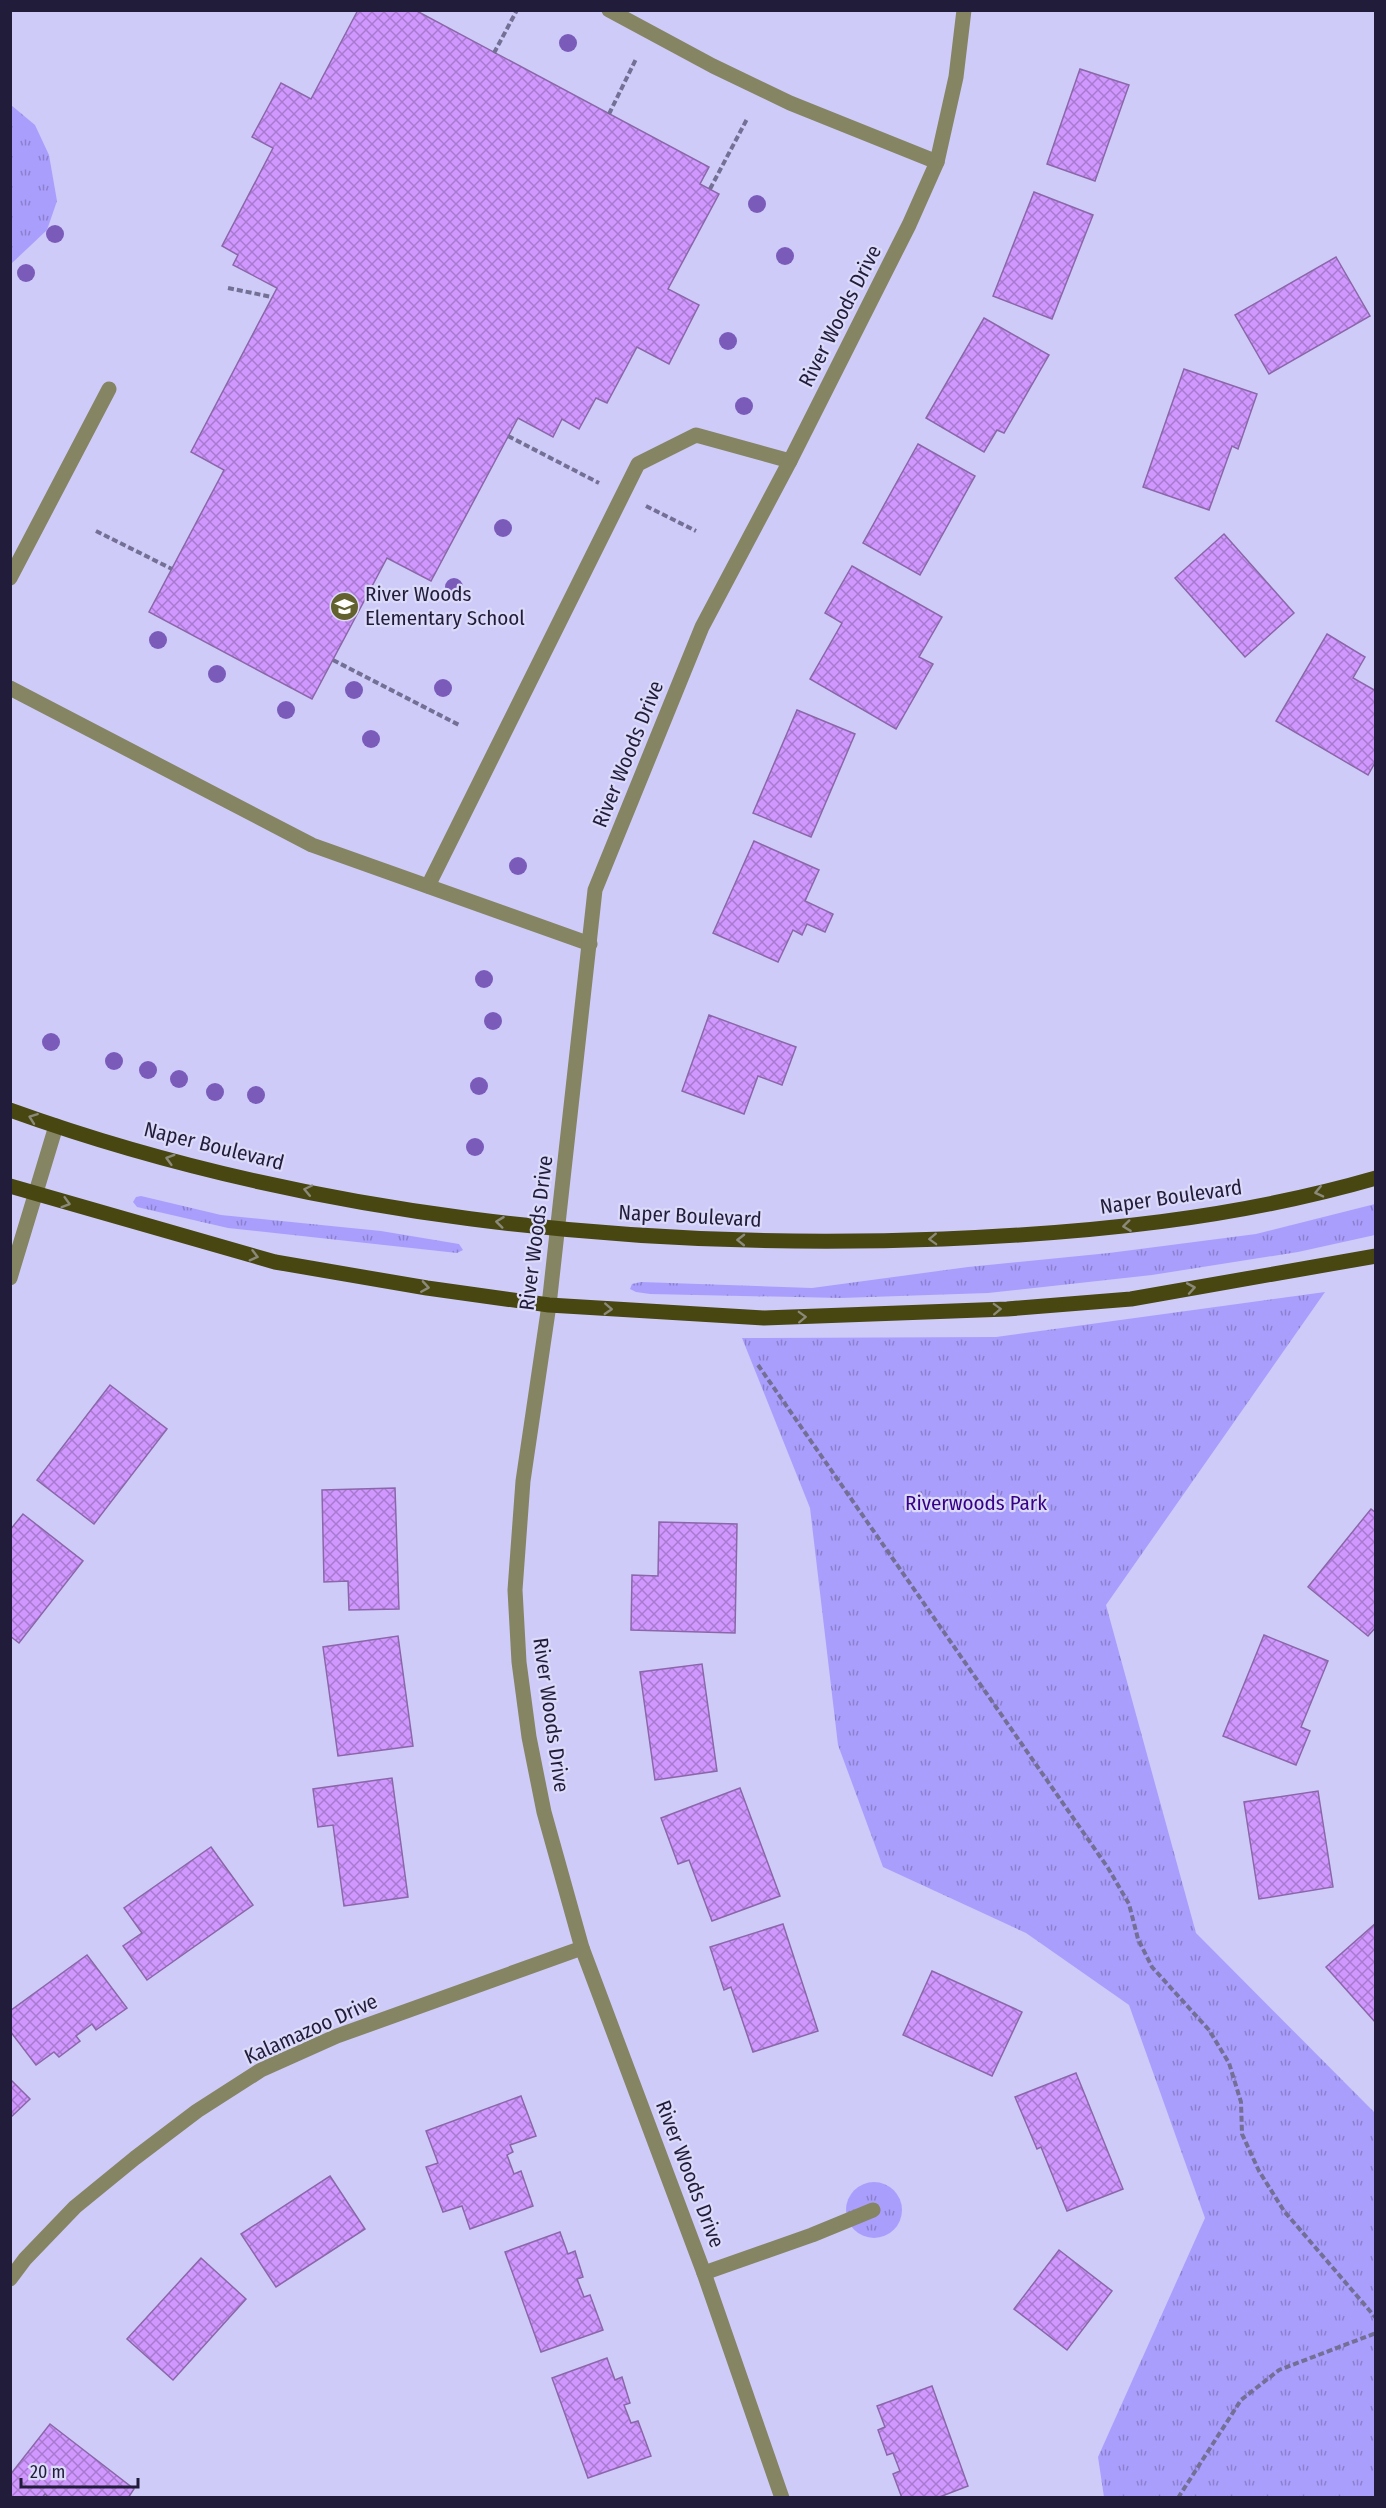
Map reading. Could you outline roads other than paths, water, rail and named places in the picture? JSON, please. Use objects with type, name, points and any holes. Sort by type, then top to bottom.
[{"type":"main road","name":"Naper Boulevard","points":[[10,1110],[56,1126],[196,1166],[321,1193],[454,1216],[558,1228],[707,1239],[862,1242],[1014,1236],[1126,1227],[1247,1209],[1376,1178]]},
{"type":"main road","points":[[10,1186],[275,1262],[427,1288],[549,1305],[764,1318],[1007,1309],[1131,1299],[1376,1256]]},
{"type":"street","points":[[609,10],[713,66],[790,103],[937,162]]},
{"type":"street","name":"River Woods Drive","points":[[782,2498],[704,2273],[582,1947],[539,1790],[519,1662],[516,1602],[523,1481],[549,1305],[596,890],[702,627],[790,461],[909,225],[937,162],[956,77],[964,10]]},
{"type":"street","points":[[10,578],[109,389]]},
{"type":"street","points":[[428,886],[638,464],[696,435],[790,461]]},
{"type":"street","points":[[10,688],[312,845],[590,944]]},
{"type":"street","points":[[10,1278],[56,1126]]},
{"type":"street","name":"Kalamazoo Drive","points":[[10,2279],[75,2207],[198,2111],[261,2070],[337,2036],[582,1947]]},
{"type":"street","points":[[704,2273],[812,2235],[873,2210]]},
{"type":"place","name":"River Woods Elementary School","points":[[344,606]]},
{"type":"park label","name":"Riverwoods Park","points":[[976,1503]]}]
